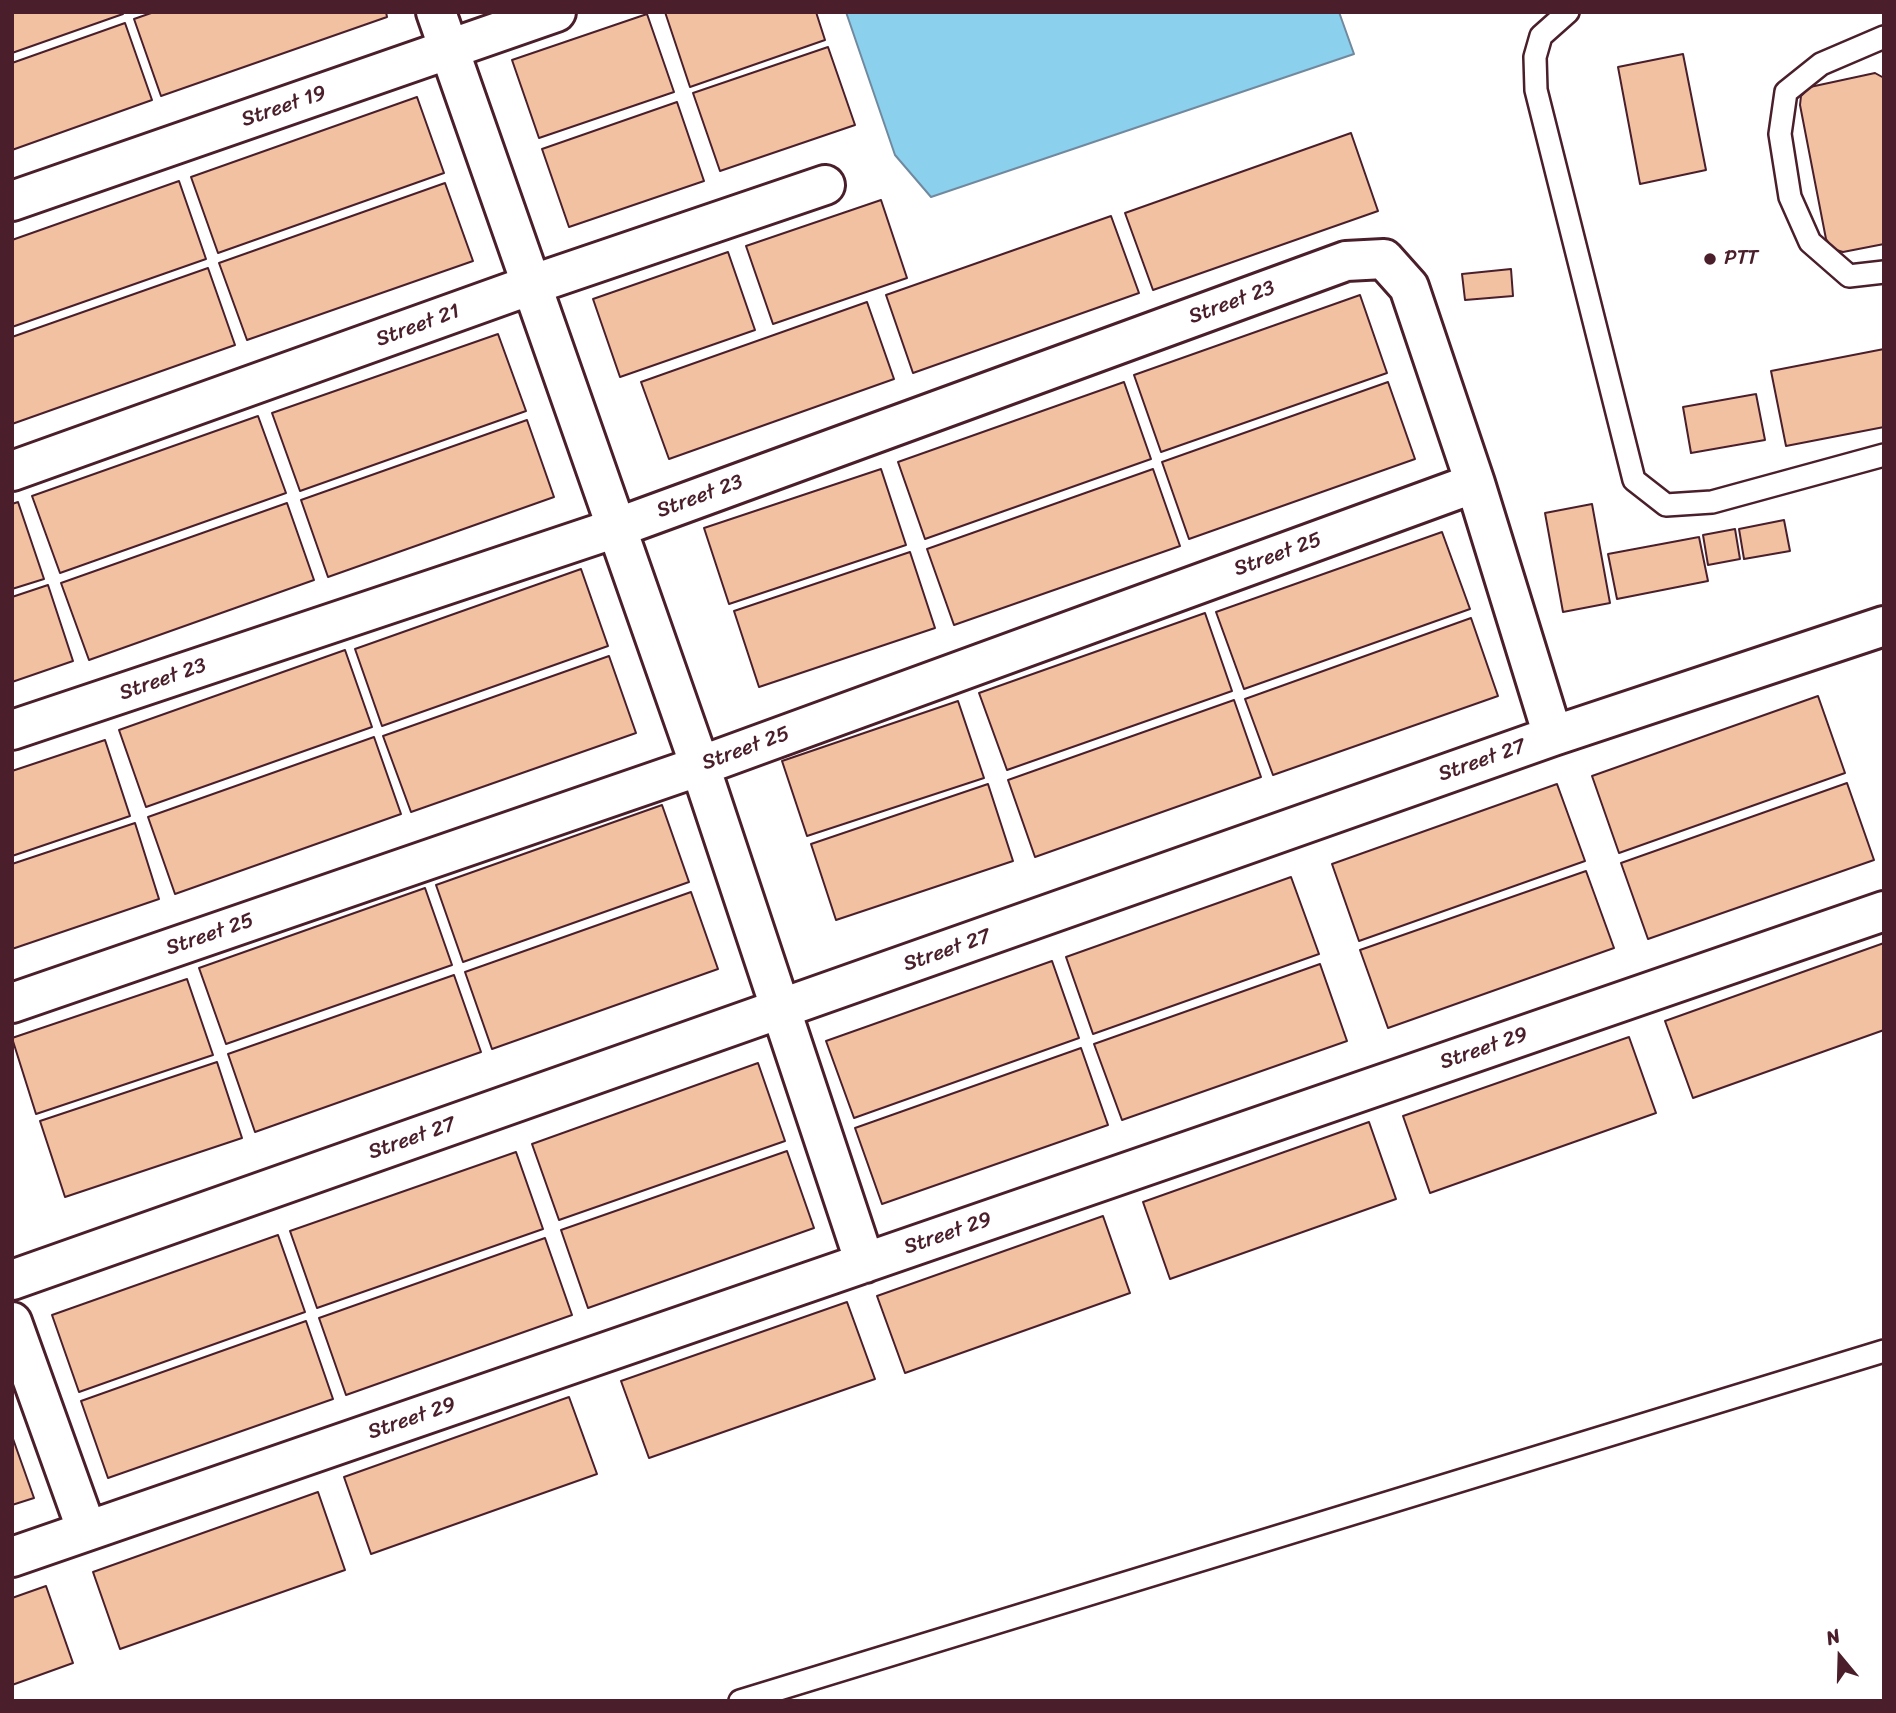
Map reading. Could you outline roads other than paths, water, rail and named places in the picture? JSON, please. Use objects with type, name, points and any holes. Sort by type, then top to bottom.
[{"type":"street","points":[[436,12],[700,766],[865,1263]]},
{"type":"street","name":"Street 19","points":[[12,201],[556,12]]},
{"type":"street","name":"Street 21","points":[[12,471],[531,285],[824,185]]},
{"type":"street","name":"Street 23","points":[[12,730],[616,528],[1346,261],[1384,259],[1409,287],[1475,483]]},
{"type":"street","points":[[1475,483],[1553,736]]},
{"type":"street","name":"Street 25","points":[[12,1003],[700,766],[1475,483]]},
{"type":"street","name":"Street 27","points":[[12,1280],[1553,736],[1884,626]]},
{"type":"street","name":"Street 29","points":[[12,1556],[1884,911]]},
{"type":"street","points":[[12,1322],[87,1531]]},
{"type":"lane","points":[[1568,12],[1541,36],[1535,57],[1536,90],[1634,480],[1666,505],[1712,502],[1884,455]]},
{"type":"lane","points":[[1884,37],[1821,64],[1786,92],[1780,134],[1790,197],[1810,242],[1849,276],[1884,272]]},
{"type":"lane","points":[[740,1701],[1884,1351]]},
{"type":"water","points":[[846,12],[1339,12],[1354,54],[931,197],[895,155]]},
{"type":"place","name":"PTT","points":[[1710,259]]}]
